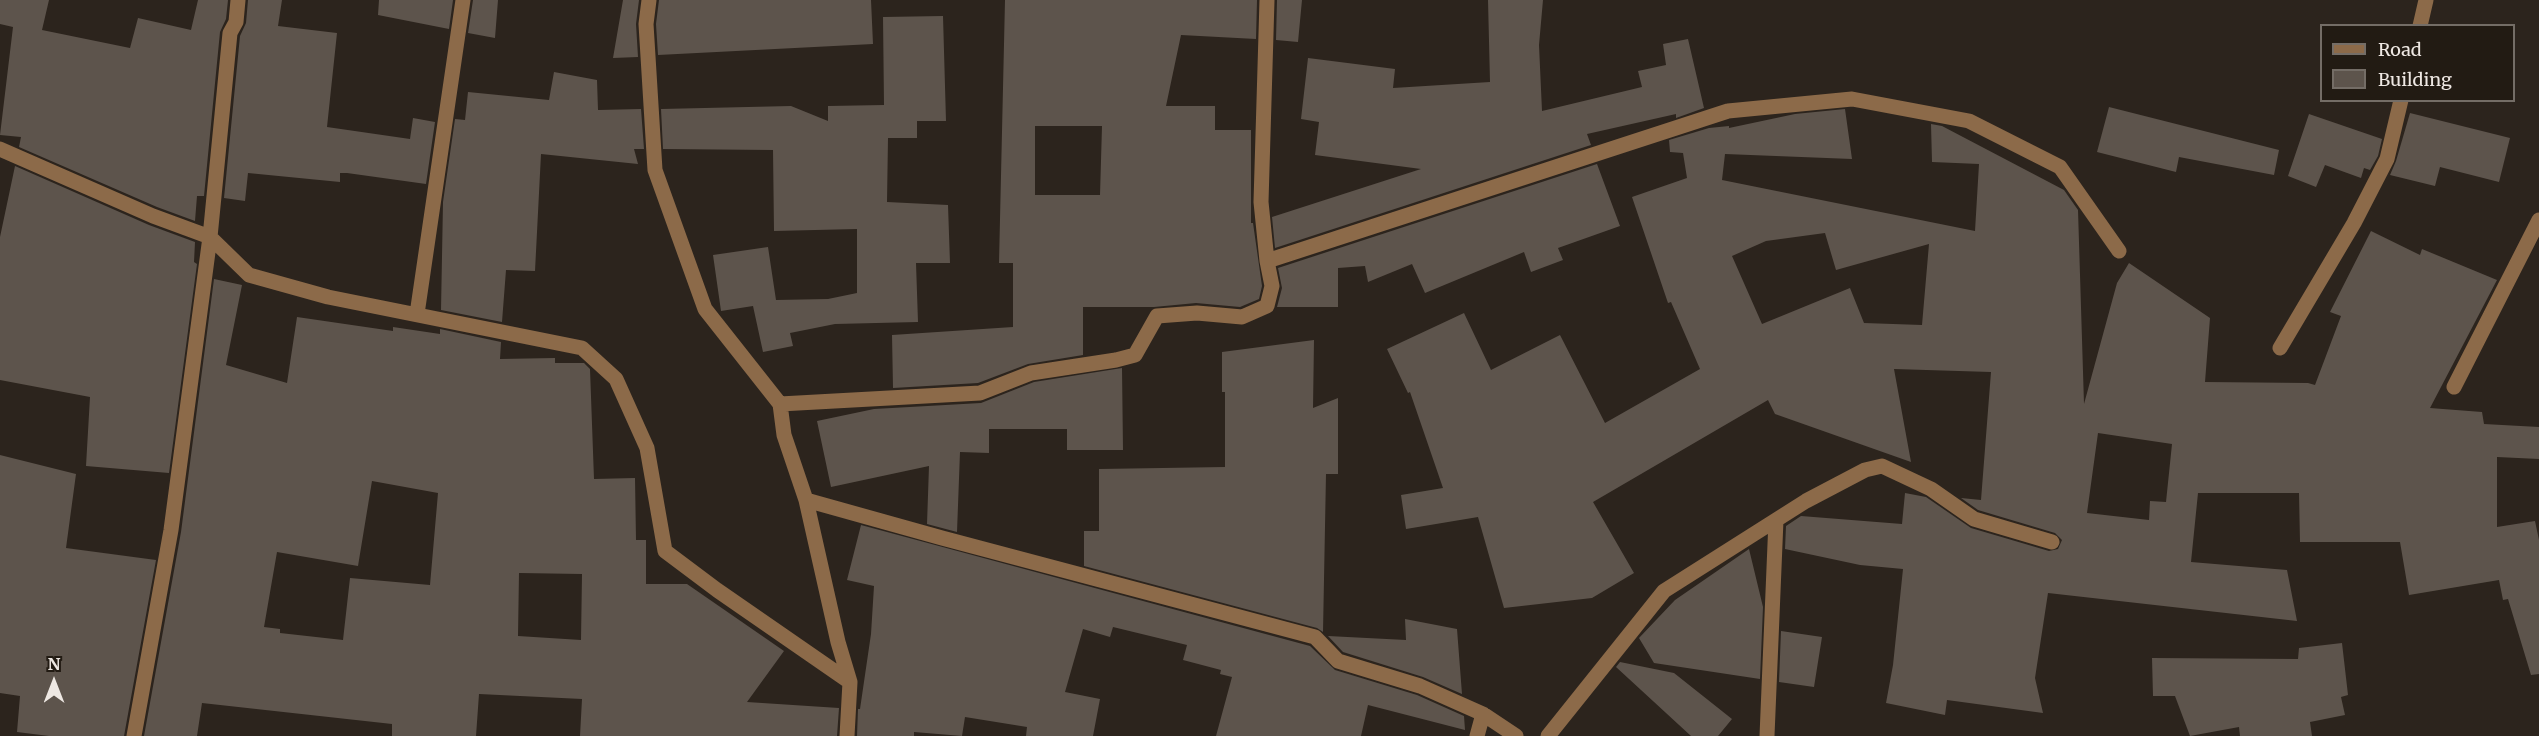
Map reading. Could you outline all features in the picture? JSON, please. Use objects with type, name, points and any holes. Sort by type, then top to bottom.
[{"type":"street","points":[[134,736],[171,530],[210,237],[230,33],[236,22],[238,0]]},
{"type":"street","points":[[417,314],[463,0]]},
{"type":"street","points":[[650,0],[646,24],[655,170],[705,309],[780,404],[784,435],[806,500],[838,642],[850,681],[848,736]]},
{"type":"street","points":[[780,404],[980,393],[1031,373],[1135,355],[1157,316],[1197,313],[1242,317],[1267,306],[1272,286],[1261,202],[1267,0]]},
{"type":"street","points":[[2420,24],[2426,0]]},
{"type":"street","points":[[1267,261],[1728,111],[1852,99],[1969,121],[2060,167],[2119,251]]},
{"type":"street","points":[[2280,348],[2354,223],[2387,159],[2401,102]]},
{"type":"street","points":[[0,148],[153,216],[210,237],[249,275],[328,297],[582,348],[616,379],[647,448],[665,551],[717,590],[850,681]]},
{"type":"street","points":[[2454,387],[2539,220]]},
{"type":"street","points":[[1548,736],[1664,591],[1806,501],[1855,476],[1882,466],[1931,489],[1974,519],[2052,542]]},
{"type":"street","points":[[806,500],[1315,637],[1338,661],[1420,686],[1483,714],[1516,736]]},
{"type":"street","points":[[1767,736],[1776,520]]},
{"type":"street","points":[[1477,736],[1483,714]]},
{"type":"building","points":[[0,0],[49,0],[42,30],[130,48],[138,18],[191,30],[198,0],[228,0],[226,19],[220,32],[204,196],[197,196],[195,221],[157,207],[19,147],[21,137],[0,135],[13,27],[0,24]]},
{"type":"building","points":[[248,0],[282,0],[278,26],[337,33],[327,127],[410,139],[413,118],[435,122],[426,184],[347,173],[340,173],[340,182],[248,173],[245,201],[224,198],[240,36],[246,23]]},
{"type":"building","points":[[379,0],[453,0],[449,29],[378,15]]},
{"type":"building","points":[[473,0],[498,0],[495,38],[468,33]]},
{"type":"building","points":[[623,0],[639,0],[636,24],[638,57],[613,58]]},
{"type":"building","points":[[659,0],[871,0],[873,44],[658,55],[656,24]]},
{"type":"building","points":[[1005,0],[1257,0],[1256,39],[1181,35],[1166,106],[1215,106],[1215,130],[1251,130],[1251,223],[1253,223],[1262,286],[1259,299],[1240,307],[1196,303],[1154,307],[1083,307],[1083,355],[1028,364],[978,383],[893,388],[892,335],[1013,327],[1013,263],[999,263]],"holes":[[[1035,126],[1102,126],[1100,195],[1035,195]]]},
{"type":"building","points":[[1277,0],[1302,0],[1298,42],[1276,40]]},
{"type":"building","points":[[1488,0],[1543,0],[1539,45],[1542,111],[1642,87],[1638,71],[1666,65],[1663,44],[1688,39],[1704,108],[1676,118],[1676,114],[1587,134],[1591,145],[1275,248],[1272,217],[1421,169],[1315,155],[1319,122],[1301,119],[1308,58],[1395,69],[1393,88],[1490,82]]},
{"type":"building","points":[[943,16],[946,121],[917,121],[917,138],[888,138],[887,202],[948,205],[950,263],[916,263],[918,322],[835,324],[790,333],[793,346],[763,352],[753,306],[721,311],[713,255],[768,247],[776,300],[828,299],[857,293],[857,229],[774,231],[773,150],[663,149],[661,109],[791,106],[828,121],[828,106],[884,105],[883,17]]},
{"type":"building","points":[[554,72],[597,80],[598,110],[641,109],[644,149],[634,149],[638,164],[541,154],[535,271],[506,270],[502,322],[441,310],[443,202],[455,119],[465,120],[468,92],[549,100]]},
{"type":"building","points":[[2109,107],[2279,150],[2274,175],[2179,157],[2176,172],[2097,152]]},
{"type":"building","points":[[1845,109],[1852,159],[1725,154],[1722,180],[1975,231],[1979,164],[1932,162],[1931,124],[1942,126],[2064,190],[2078,210],[2084,404],[2117,283],[2129,263],[2210,318],[2205,382],[2308,383],[2315,385],[2341,316],[2330,312],[2371,231],[2420,255],[2422,249],[2497,280],[2430,408],[2482,412],[2484,424],[2539,427],[2539,459],[2497,457],[2497,527],[2535,521],[2539,540],[2539,674],[2531,675],[2508,599],[2503,600],[2499,580],[2409,595],[2400,542],[2300,542],[2299,493],[2198,493],[2191,562],[2287,570],[2297,621],[2048,593],[2035,678],[2043,713],[1947,700],[1945,715],[1886,703],[1893,665],[1903,569],[1860,565],[1785,549],[1786,526],[1801,516],[1902,524],[1905,493],[1926,497],[1971,528],[2049,551],[2058,549],[2062,540],[2055,533],[1978,510],[1961,498],[1981,500],[1991,372],[1894,369],[1911,462],[1775,414],[1768,400],[1593,502],[1634,573],[1592,598],[1504,608],[1478,517],[1406,529],[1401,495],[1443,488],[1410,392],[1408,393],[1387,349],[1464,313],[1491,370],[1560,335],[1605,423],[1700,369],[1671,302],[1668,303],[1632,197],[1687,178],[1683,153],[1670,152],[1669,140],[1709,128],[1729,126],[1729,128],[1795,114]],"holes":[[[1825,233],[1836,270],[1929,244],[1922,325],[1864,323],[1850,288],[1762,324],[1732,256],[1766,241]],[[2098,433],[2172,444],[2166,502],[2150,501],[2149,520],[2087,513]]]},
{"type":"building","points":[[2410,113],[2510,138],[2499,182],[2440,167],[2435,186],[2390,175]]},
{"type":"building","points":[[2309,114],[2382,139],[2378,156],[2370,170],[2364,168],[2361,178],[2325,165],[2316,187],[2288,176]]},
{"type":"building","points":[[1597,164],[1620,226],[1558,248],[1563,260],[1531,272],[1524,252],[1425,293],[1412,264],[1368,282],[1365,266],[1338,268],[1338,307],[1277,307],[1282,288],[1278,268]]},
{"type":"building","points":[[15,166],[149,225],[195,242],[194,262],[197,264],[169,473],[86,466],[90,397],[0,380],[0,237]]},
{"type":"building","points":[[214,279],[242,285],[226,365],[287,383],[297,317],[393,331],[393,327],[440,334],[440,329],[501,342],[500,359],[555,358],[555,363],[584,363],[590,369],[594,479],[635,478],[636,540],[646,540],[646,584],[687,584],[784,651],[747,702],[839,708],[837,736],[580,736],[582,699],[479,694],[476,736],[392,736],[392,724],[202,703],[197,736],[144,736],[181,532]],"holes":[[[372,481],[438,493],[430,585],[350,578],[343,640],[280,633],[280,629],[264,627],[277,552],[358,566]],[[519,573],[582,574],[581,640],[518,636]]]},
{"type":"building","points":[[1314,340],[1313,408],[1338,398],[1338,474],[1326,474],[1323,632],[1317,628],[1084,566],[1084,531],[1099,531],[1099,469],[1225,467],[1225,392],[1222,392],[1222,352]]},
{"type":"building","points":[[1122,368],[1123,450],[1067,450],[1067,429],[989,429],[989,453],[960,452],[957,532],[927,524],[929,466],[831,487],[817,421],[874,409],[981,403],[1034,382]]},
{"type":"building","points":[[0,455],[76,474],[66,548],[156,560],[124,736],[49,736],[17,732],[20,696],[0,693]]},
{"type":"building","points":[[861,525],[1310,646],[1335,670],[1417,695],[1464,716],[1465,730],[1368,705],[1361,736],[1216,736],[1232,677],[1220,674],[1221,670],[1183,660],[1187,645],[1113,627],[1110,637],[1083,629],[1065,692],[1100,699],[1093,736],[1026,736],[1027,727],[965,717],[962,736],[914,732],[914,736],[857,736],[858,709],[860,709],[871,634],[874,586],[847,580]]},
{"type":"building","points":[[1749,549],[1763,607],[1760,679],[1654,663],[1639,638],[1675,600]]},
{"type":"building","points":[[1405,619],[1457,629],[1462,694],[1423,677],[1343,652],[1328,636],[1406,640]]},
{"type":"building","points":[[1781,631],[1822,637],[1814,687],[1779,682]]},
{"type":"building","points":[[2342,643],[2348,695],[2341,697],[2345,715],[2310,722],[2312,736],[2240,736],[2239,727],[2190,736],[2175,696],[2153,696],[2152,658],[2298,659],[2299,648]]},
{"type":"building","points":[[1620,662],[1674,673],[1732,719],[1718,736],[1691,736],[1616,667]]}]
